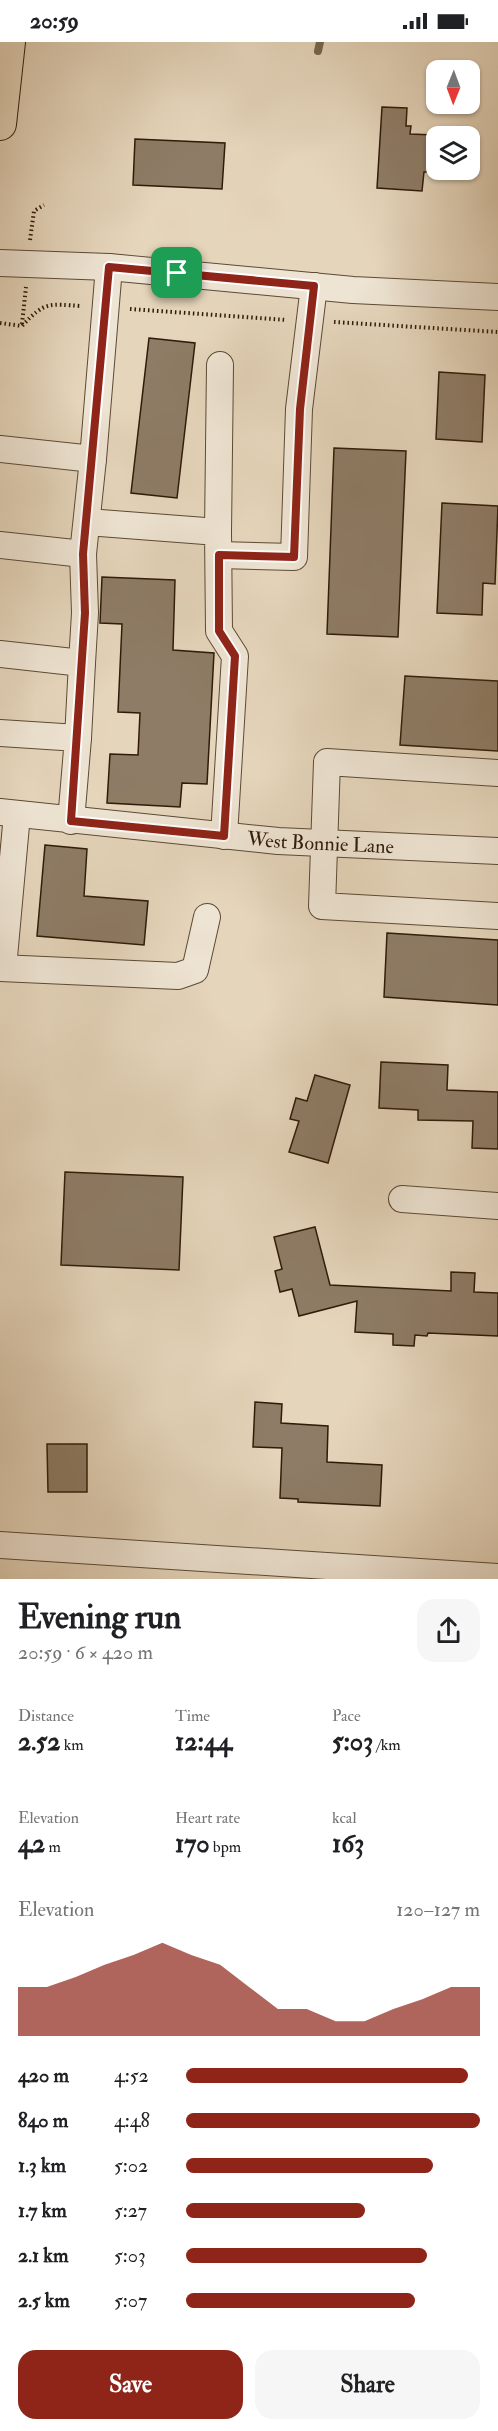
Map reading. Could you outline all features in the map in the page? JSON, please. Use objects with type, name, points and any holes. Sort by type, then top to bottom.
[{"type":"main road","points":[[0,124],[9,42]]},
{"type":"street","points":[[0,263],[109,267],[314,286],[498,297]]},
{"type":"street","points":[[71,821],[85,613],[83,554],[109,267]]},
{"type":"street","points":[[87,522],[294,557],[300,409],[314,286]]},
{"type":"street","points":[[220,365],[219,631],[235,656],[224,836]]},
{"type":"street","points":[[0,449],[93,459]]},
{"type":"street","points":[[0,545],[83,554]]},
{"type":"street","points":[[0,654],[82,663]]},
{"type":"street","points":[[0,733],[78,738]]},
{"type":"street","points":[[498,773],[327,762],[322,906],[498,916]]},
{"type":"street","points":[[9,813],[2,968],[178,976],[195,970],[207,917]]},
{"type":"street","name":"West Bonnie Lane","points":[[9,813],[224,836],[498,851]]},
{"type":"street","points":[[402,1199],[498,1206]]},
{"type":"street","points":[[0,1545],[498,1577]]},
{"type":"path","points":[[34,211],[44,205]]},
{"type":"path","points":[[22,326],[34,312],[47,304],[85,306]]},
{"type":"path","points":[[22,326],[24,311]]},
{"type":"path","points":[[0,323],[22,326]]},
{"type":"building","points":[[382,107],[407,108],[406,126],[411,126],[410,134],[426,135],[426,172],[424,172],[422,191],[377,188]]},
{"type":"building","points":[[135,139],[225,143],[222,189],[133,185]]},
{"type":"building","points":[[149,338],[195,343],[177,498],[131,493]]},
{"type":"building","points":[[439,372],[485,375],[482,442],[436,439]]},
{"type":"building","points":[[334,448],[406,451],[398,637],[327,634]]},
{"type":"building","points":[[442,503],[498,506],[495,584],[483,583],[482,615],[437,613]]},
{"type":"building","points":[[102,577],[175,580],[173,650],[214,653],[207,784],[182,783],[180,807],[107,803],[110,754],[138,755],[140,713],[118,712],[122,624],[100,623]]},
{"type":"building","points":[[405,676],[498,681],[498,751],[400,745]]},
{"type":"building","points":[[45,845],[87,849],[84,896],[148,901],[144,945],[37,936]]},
{"type":"building","points":[[387,933],[498,940],[498,1005],[384,997]]},
{"type":"building","points":[[381,1062],[448,1065],[447,1090],[498,1092],[498,1149],[472,1148],[473,1121],[418,1120],[418,1110],[379,1108]]},
{"type":"building","points":[[315,1075],[350,1085],[328,1163],[289,1152],[299,1121],[290,1119],[296,1098],[307,1101]]},
{"type":"building","points":[[65,1172],[183,1177],[179,1270],[61,1265]]},
{"type":"building","points":[[315,1227],[330,1285],[451,1291],[451,1272],[475,1273],[474,1292],[498,1293],[498,1336],[428,1333],[427,1336],[415,1335],[414,1346],[393,1345],[393,1334],[355,1332],[357,1301],[299,1316],[292,1289],[280,1292],[275,1271],[282,1269],[274,1237]]},
{"type":"building","points":[[255,1402],[282,1404],[281,1423],[328,1426],[327,1462],[382,1465],[380,1506],[298,1502],[298,1499],[280,1498],[282,1448],[253,1447]]},
{"type":"building","points":[[47,1444],[87,1444],[87,1492],[48,1492]]},
{"type":"waterway","points":[[318,51],[320,42]]},
{"type":"route","points":[[109,267],[177,273],[314,286],[300,409],[294,557],[219,555],[219,631],[235,656],[224,836],[71,821],[85,613],[83,554],[109,267]]}]
